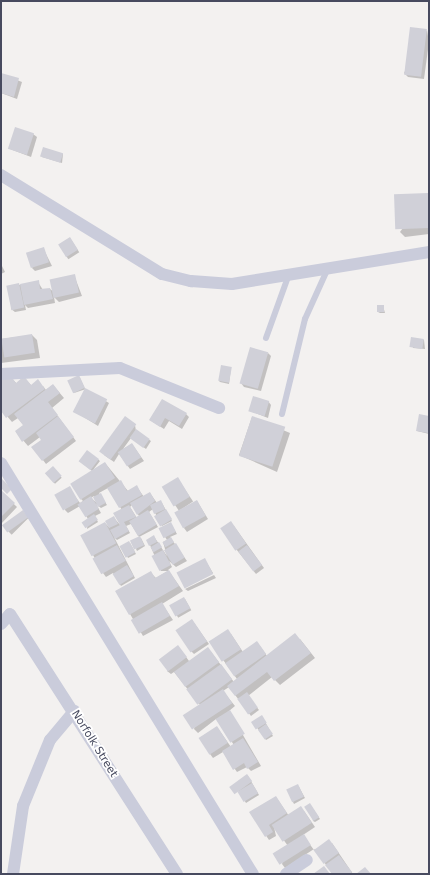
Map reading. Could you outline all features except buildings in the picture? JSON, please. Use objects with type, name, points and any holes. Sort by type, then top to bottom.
[{"type":"street","points":[[1,175],[162,274],[191,281],[232,284],[429,252]]},
{"type":"street","points":[[1,374],[120,368],[219,408]]},
{"type":"street","points":[[1,463],[253,874]]},
{"type":"street","name":"Norfolk Street","points":[[1,624],[10,614],[74,711],[177,874]]},
{"type":"street","points":[[13,874],[23,806],[50,740],[74,711]]},
{"type":"street","points":[[286,874],[307,860]]},
{"type":"lane","points":[[282,414],[305,319],[328,268]]},
{"type":"lane","points":[[266,338],[290,274]]}]
